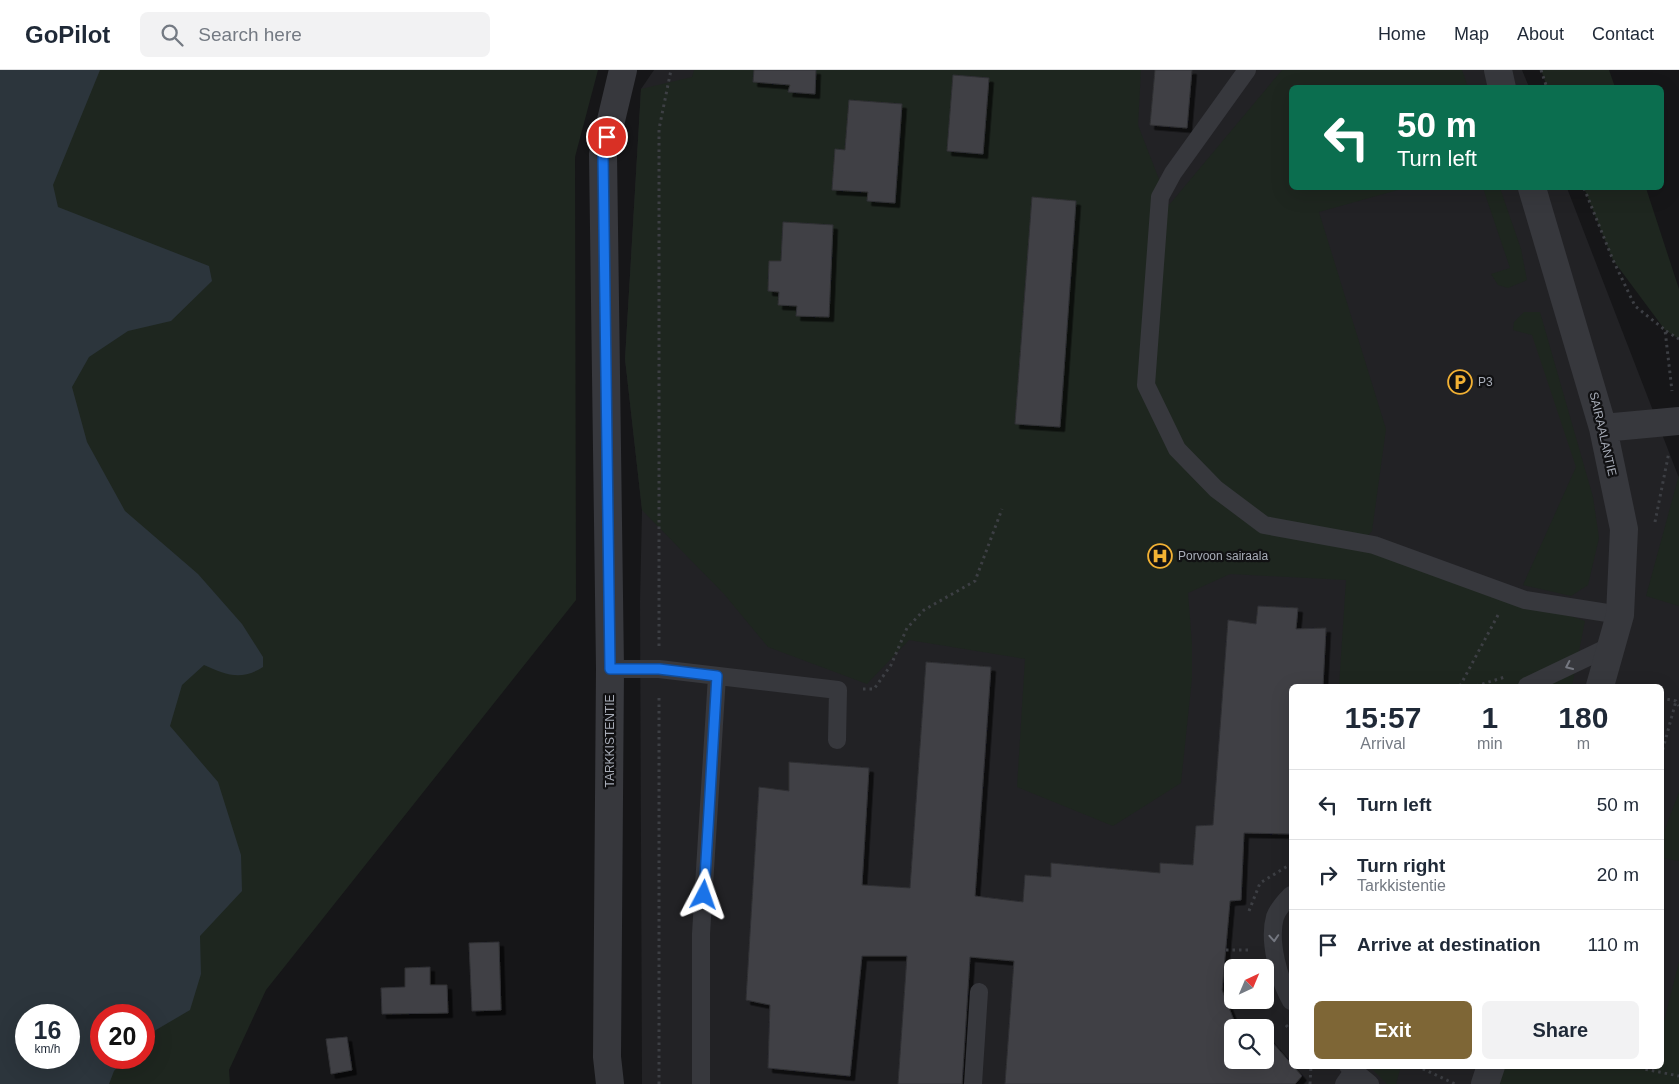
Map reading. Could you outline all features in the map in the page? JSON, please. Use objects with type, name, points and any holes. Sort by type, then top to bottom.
[{"type":"street","name":"TARKKISTENTIE","points":[[610,1084],[607,1048],[610,669],[603,154],[623,70]]},
{"type":"street","points":[[1498,70],[1501,85]]},
{"type":"street","name":"SAIRAALANTIE","points":[[1533,190],[1603,428],[1624,529],[1620,615],[1601,684]]},
{"type":"street","points":[[1603,428],[1677,420]]},
{"type":"street","points":[[1485,1084],[1491,1069]]},
{"type":"lane","points":[[1247,70],[1173,173],[1160,198],[1146,385],[1177,449],[1216,489],[1264,525],[1374,545],[1524,600],[1620,615]]},
{"type":"lane","points":[[1530,684],[1611,646]]},
{"type":"lane","points":[[610,669],[659,669],[838,690],[837,740]]},
{"type":"lane","points":[[701,1084],[701,934],[717,676]]},
{"type":"lane","points":[[1289,898],[1276,916],[1274,927],[1276,960],[1284,989],[1289,998]]},
{"type":"lane","points":[[973,1084],[979,992]]},
{"type":"lane","points":[[1348,1074],[1370,1084]]},
{"type":"path","points":[[659,1084],[659,129],[671,70]]},
{"type":"path","points":[[1542,70],[1546,85]]},
{"type":"path","points":[[1585,190],[1613,260],[1635,306],[1679,340]]},
{"type":"path","points":[[1657,511],[1677,420],[1665,330]]},
{"type":"path","points":[[838,690],[874,689],[891,665],[907,628],[924,610],[975,581],[1002,509]]},
{"type":"path","points":[[1461,684],[1508,594]]},
{"type":"path","points":[[1664,699],[1676,701],[1679,706]]},
{"type":"path","points":[[1664,745],[1676,701]]},
{"type":"path","points":[[1310,1084],[1311,1069]]},
{"type":"path","points":[[1423,1069],[1455,1084]]},
{"type":"path","points":[[1644,1069],[1679,1076]]},
{"type":"shaded area","points":[[0,70],[598,70],[575,157],[576,600],[266,990],[229,1070],[230,1084],[0,1084]]},
{"type":"shaded area","points":[[0,70],[100,70],[53,185],[58,207],[209,266],[212,281],[171,321],[128,331],[89,357],[72,387],[87,442],[125,511],[198,574],[242,624],[263,657],[263,667],[248,674],[227,674],[204,665],[182,685],[170,726],[218,782],[241,855],[242,891],[200,936],[201,974],[190,1010],[155,1031],[155,1004],[90,1004],[90,1069],[116,1069],[109,1084],[0,1084]]},
{"type":"shaded area","name":"Porvoon sairaala","points":[[654,70],[1522,70],[1528,85],[1289,85],[1289,190],[1568,190],[1679,478],[1679,1084],[642,1084],[640,601],[642,510],[625,359],[641,89]]},
{"type":"shaded area","points":[[694,70],[1141,70],[1138,125],[1169,205],[1282,70],[1462,70],[1467,85],[1289,85],[1289,190],[1398,190],[1319,212],[1386,429],[1372,531],[1362,542],[1585,621],[1572,684],[1339,684],[1346,580],[1230,574],[1188,593],[1192,644],[1192,678],[1181,783],[1113,826],[1017,787],[1025,659],[909,640],[867,684],[768,647],[724,594],[642,510],[625,359],[641,89],[692,77]]},
{"type":"shaded area","points":[[1541,70],[1609,70],[1614,85],[1546,85]]},
{"type":"shaded area","points":[[1484,190],[1501,190],[1521,249],[1527,280],[1508,288],[1498,285],[1491,274],[1510,268]]},
{"type":"shaded area","points":[[1585,190],[1647,190],[1679,289],[1679,339],[1665,330],[1613,260]]},
{"type":"shaded area","points":[[1524,312],[1540,312],[1593,497],[1599,538],[1588,585],[1571,596],[1523,585],[1576,467],[1532,335],[1513,330],[1514,322]]},
{"type":"shaded area","points":[[1679,475],[1679,606],[1646,596]]},
{"type":"shaded area","points":[[1679,792],[1679,861],[1664,858],[1664,832]]},
{"type":"shaded area","points":[[1679,962],[1679,1084],[1497,1084],[1503,1069],[1644,1069],[1654,1071],[1654,1069],[1664,1069],[1664,1021]]},
{"type":"shaded area","points":[[1372,1069],[1400,1069],[1396,1084],[1387,1084]]},
{"type":"building","points":[[754,70],[816,70],[815,94],[788,92],[790,85],[753,82]]},
{"type":"building","points":[[1155,70],[1192,70],[1187,128],[1150,125]]},
{"type":"building","points":[[953,75],[989,78],[983,154],[947,151]]},
{"type":"building","points":[[849,100],[902,104],[895,203],[867,201],[868,192],[832,190],[835,149],[845,150]]},
{"type":"building","points":[[1032,197],[1076,201],[1060,427],[1015,424]]},
{"type":"building","points":[[783,222],[833,225],[829,317],[796,316],[797,306],[778,305],[779,292],[768,291],[769,261],[781,261]]},
{"type":"building","points":[[1258,606],[1298,608],[1296,629],[1326,628],[1323,684],[1289,684],[1289,834],[1244,833],[1241,900],[1230,901],[1224,959],[1222,990],[1224,1009],[1230,1009],[1233,1019],[1224,1019],[1224,1069],[1274,1069],[1274,1044],[1289,1061],[1289,1069],[1296,1069],[1302,1076],[1295,1084],[1005,1084],[1014,961],[970,957],[962,1084],[898,1084],[907,956],[862,956],[850,1076],[768,1068],[770,1005],[746,1000],[759,787],[789,791],[789,762],[869,768],[862,885],[910,888],[926,662],[991,667],[975,896],[1023,902],[1025,875],[1051,877],[1051,863],[1160,873],[1160,863],[1193,865],[1196,826],[1213,825],[1228,620],[1256,624]]},
{"type":"building","points":[[499,942],[501,1010],[472,1011],[469,943]]},
{"type":"building","points":[[430,967],[430,985],[447,985],[448,1013],[382,1014],[381,988],[405,987],[405,968]]},
{"type":"building","points":[[347,1037],[352,1070],[331,1074],[326,1039]]},
{"type":"place","name":"P3","points":[[1460,382]]},
{"type":"place","name":"Porvoon sairaala","points":[[1160,556]]},
{"type":"route","points":[[607,137],[603,154],[610,669],[659,669],[717,676],[704,895]]}]
